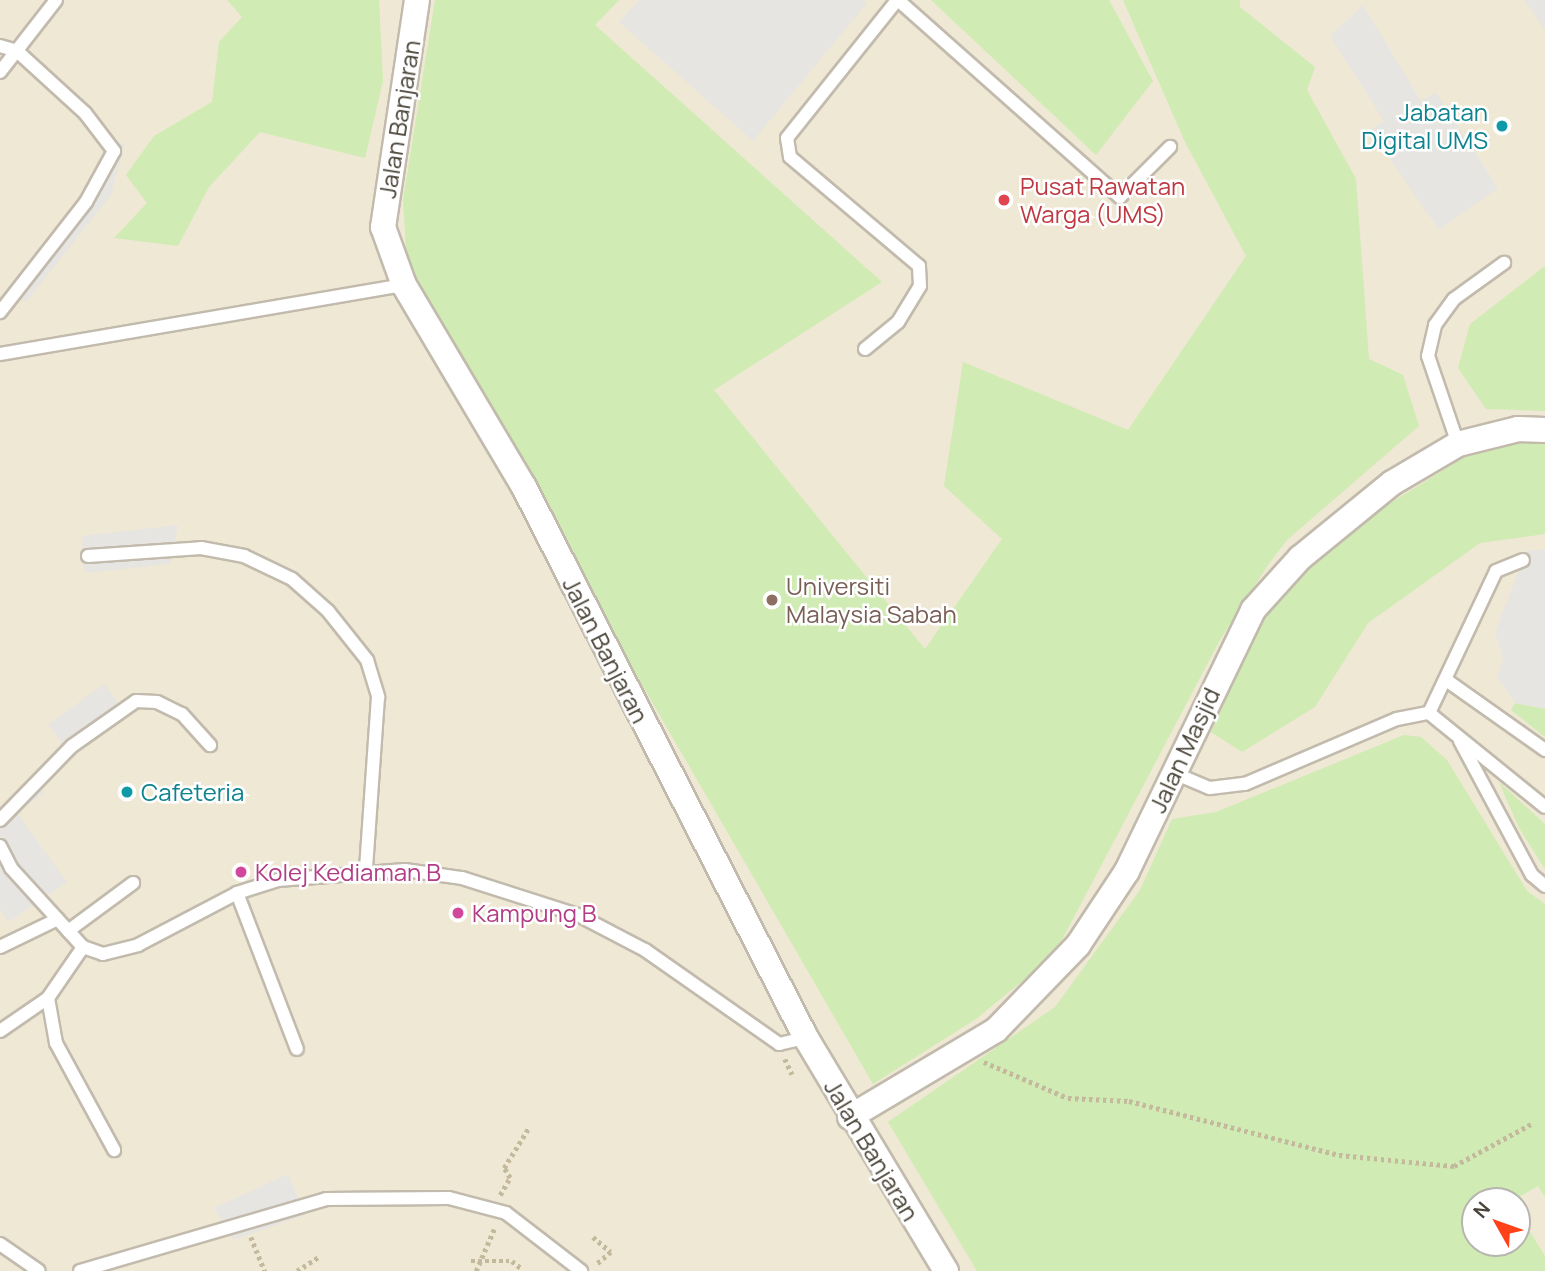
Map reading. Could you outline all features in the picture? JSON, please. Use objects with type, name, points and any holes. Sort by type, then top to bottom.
[{"type":"street","name":"Jalan Banjaran","points":[[417,0],[383,227],[404,285],[524,487],[806,1038],[850,1117],[946,1271]]},
{"type":"street","name":"Jalan Masjid","points":[[850,1117],[966,1051],[1036,995],[1078,945],[1127,871],[1254,610],[1342,522],[1458,444],[1518,429],[1545,430]]},
{"type":"lane","points":[[0,72],[56,0]]},
{"type":"lane","points":[[866,349],[898,322],[920,286],[919,266],[790,157],[787,138],[897,0],[1120,197],[1170,148]]},
{"type":"lane","points":[[0,46],[18,51],[108,135],[114,150],[86,202],[0,312]]},
{"type":"lane","points":[[1458,444],[1428,356],[1435,326],[1454,299],[1504,263]]},
{"type":"lane","points":[[0,354],[404,285]]},
{"type":"lane","points":[[88,556],[201,548],[244,556],[292,579],[328,611],[366,660],[378,698],[366,870]]},
{"type":"lane","points":[[1174,773],[1210,788],[1245,784],[1397,719],[1429,713],[1449,682],[1496,572],[1523,560]]},
{"type":"lane","points":[[1449,682],[1545,750]]},
{"type":"lane","points":[[0,820],[72,746],[136,701],[157,702],[182,714],[210,745]]},
{"type":"lane","points":[[1429,713],[1545,807]]},
{"type":"lane","points":[[1455,732],[1532,875],[1545,886]]},
{"type":"lane","points":[[0,846],[83,947],[103,954],[138,945],[237,893],[278,880],[366,870],[462,878],[525,895],[645,950],[779,1044],[806,1038]]},
{"type":"lane","points":[[68,931],[133,883]]},
{"type":"lane","points":[[237,893],[297,1049]]},
{"type":"lane","points":[[0,947],[58,919]]},
{"type":"lane","points":[[0,1031],[48,998],[83,947]]},
{"type":"lane","points":[[48,998],[56,1043],[114,1150]]},
{"type":"lane","points":[[80,1271],[327,1199],[449,1198],[506,1213],[582,1271]]},
{"type":"lane","points":[[0,1244],[39,1271]]},
{"type":"path","points":[[966,1051],[1002,1073],[1068,1098],[1129,1101],[1339,1155],[1454,1166],[1531,1124]]},
{"type":"path","points":[[476,1271],[506,1213],[499,1190],[510,1178],[504,1168],[528,1129]]},
{"type":"path","points":[[245,1221],[265,1271]]},
{"type":"path","points":[[591,1271],[611,1252],[593,1237]]},
{"type":"path","points":[[298,1271],[320,1256]]},
{"type":"path","points":[[471,1261],[512,1261],[521,1268]]},
{"type":"shaded area","name":"Universiti Malaysia Sabah","points":[[0,0],[1545,0],[1545,1271],[0,1271]]},
{"type":"shaded area","points":[[639,0],[864,0],[867,3],[753,141],[619,22]]},
{"type":"shaded area","points":[[1525,0],[1545,0],[1545,30]]},
{"type":"shaded area","points":[[1363,5],[1421,101],[1436,92],[1498,188],[1439,230],[1370,130],[1384,121],[1330,36]]},
{"type":"shaded area","points":[[106,139],[125,144],[111,195],[26,302],[7,294],[90,200]]},
{"type":"shaded area","points":[[178,525],[170,564],[85,573],[81,536]]},
{"type":"shaded area","points":[[1545,549],[1545,709],[1515,703],[1497,677],[1503,659],[1495,632],[1526,551]]},
{"type":"shaded area","points":[[104,684],[118,703],[62,744],[48,725]]},
{"type":"shaded area","points":[[40,778],[44,793],[17,813],[67,882],[9,922],[0,909],[0,807]]},
{"type":"shaded area","points":[[288,1174],[305,1215],[233,1240],[214,1208]]},
{"type":"green space","points":[[227,0],[379,0],[383,81],[365,158],[260,132],[209,187],[178,246],[114,238],[147,203],[126,175],[154,136],[212,102],[219,42],[242,17]]},
{"type":"green space","points":[[435,0],[619,0],[595,25],[882,282],[714,390],[925,649],[1002,539],[944,486],[963,362],[1128,430],[1246,256],[1185,142],[1123,0],[1240,0],[1240,7],[1315,67],[1307,90],[1356,179],[1369,359],[1403,375],[1419,426],[1287,540],[1268,565],[1221,638],[1054,955],[976,1019],[873,1084],[408,280],[403,200]]},
{"type":"green space","points":[[931,0],[1109,0],[1153,81],[1096,155]]},
{"type":"green space","points":[[1545,266],[1545,411],[1486,409],[1458,368],[1470,324]]},
{"type":"green space","points":[[1534,438],[1545,439],[1545,534],[1480,543],[1368,623],[1315,707],[1242,752],[1211,732],[1262,620],[1294,580],[1389,504],[1463,458]]},
{"type":"green space","points":[[1515,703],[1545,709],[1545,737],[1511,710]]},
{"type":"green space","points":[[1404,735],[1421,737],[1447,760],[1527,891],[1545,904],[1545,1197],[1538,1186],[1531,1190],[1531,1187],[1461,1187],[1461,1257],[1531,1257],[1531,1234],[1545,1256],[1545,1271],[977,1271],[888,1122],[1055,1007],[1140,890],[1172,819],[1216,812]]},
{"type":"green space","points":[[1499,782],[1545,824],[1545,869],[1519,828]]},
{"type":"place","name":"Jabatan Digital UMS","points":[[1502,126]]},
{"type":"place","name":"Pusat Rawatan Warga (UMS)","points":[[1004,200]]},
{"type":"place","name":"Universiti Malaysia Sabah","points":[[772,600]]},
{"type":"place","name":"Cafeteria","points":[[127,792]]},
{"type":"place","name":"Kolej Kediaman B","points":[[241,872]]},
{"type":"place","name":"Kampung B","points":[[458,913]]}]
